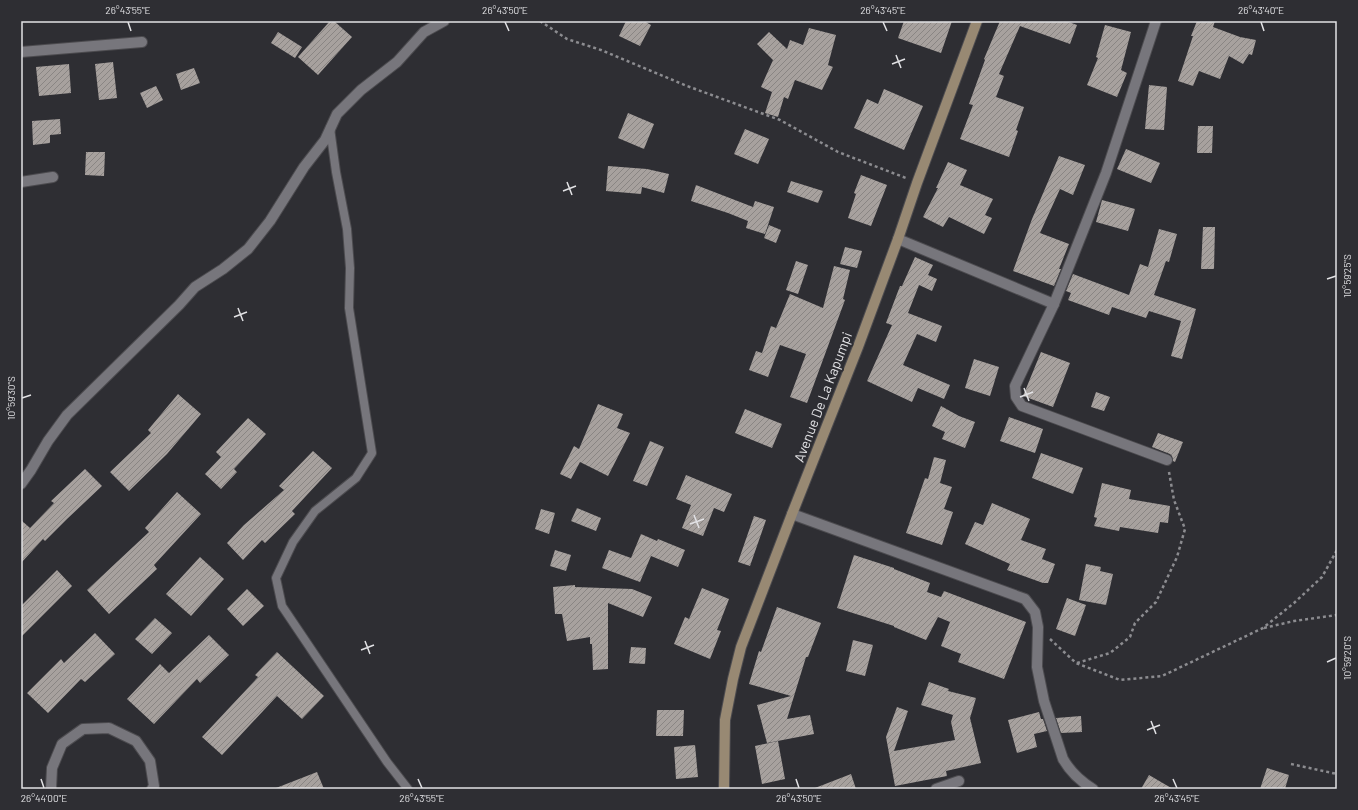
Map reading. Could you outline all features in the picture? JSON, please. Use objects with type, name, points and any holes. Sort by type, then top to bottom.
[{"type":"main road","name":"Avenue De La Kapumpi","points":[[724,789],[724,720],[741,647],[858,347],[977,21]]},
{"type":"street","points":[[21,484],[48,441],[67,415],[179,305],[195,287],[223,269],[248,249],[270,221],[304,168],[325,140],[337,114],[361,90],[397,62],[424,32],[444,21]]},
{"type":"street","points":[[1156,21],[1106,172],[1054,304],[1015,386],[1016,397],[1022,406],[1167,460]]},
{"type":"street","points":[[21,52],[142,42]]},
{"type":"street","points":[[21,182],[53,177]]},
{"type":"street","points":[[898,239],[1054,304]]},
{"type":"street","points":[[792,514],[1025,600],[1035,612],[1038,627],[1037,667],[1044,701],[1063,759],[1079,780],[1093,789]]},
{"type":"street","points":[[51,789],[52,768],[62,744],[83,729],[109,728],[136,741],[141,748],[150,761],[154,786],[152,789]]},
{"type":"street","points":[[936,789],[959,781]]},
{"type":"lane","points":[[330,128],[336,172],[347,229],[350,268],[349,308],[372,453],[356,478],[315,512],[293,542],[276,578],[282,606],[387,762],[408,789]]},
{"type":"path","points":[[540,21],[567,39],[602,50],[688,86],[780,120],[838,152],[917,182]]},
{"type":"path","points":[[1076,663],[1110,653],[1130,637],[1135,623],[1156,602],[1177,557],[1185,529],[1174,500],[1167,460]]},
{"type":"path","points":[[1263,628],[1294,603],[1322,577],[1337,550]]},
{"type":"path","points":[[1038,627],[1076,663],[1120,680],[1162,676],[1263,628],[1294,621],[1337,616]]},
{"type":"path","points":[[1291,764],[1337,774]]},
{"type":"building","points":[[330,21],[334,21],[352,37],[318,75],[298,57]]},
{"type":"building","points":[[626,21],[644,21],[651,25],[640,46],[619,36]]},
{"type":"building","points":[[904,21],[952,21],[941,53],[898,38]]},
{"type":"building","points":[[1000,21],[1066,21],[1077,25],[1070,44],[1020,26],[999,74],[1004,76],[996,97],[1024,107],[1009,157],[960,139],[973,105],[969,104],[985,60],[984,59]]},
{"type":"building","points":[[1197,21],[1215,21],[1213,27],[1240,37],[1256,40],[1252,55],[1249,54],[1243,64],[1229,56],[1220,79],[1199,71],[1193,86],[1178,81]]},
{"type":"building","points":[[1105,25],[1131,32],[1121,70],[1127,73],[1117,97],[1087,85],[1098,58],[1096,57]]},
{"type":"building","points":[[809,28],[836,35],[828,65],[833,67],[822,90],[795,80],[788,99],[784,97],[778,117],[765,113],[772,92],[761,87],[773,60],[757,44],[769,32],[787,49],[790,40],[803,45]]},
{"type":"building","points":[[278,32],[302,47],[295,58],[271,43]]},
{"type":"building","points":[[113,62],[117,98],[99,100],[95,64]]},
{"type":"building","points":[[69,64],[71,93],[39,96],[36,67]]},
{"type":"building","points":[[194,68],[200,83],[181,90],[176,74]]},
{"type":"building","points":[[1149,85],[1167,87],[1164,130],[1145,129]]},
{"type":"building","points":[[156,86],[163,100],[147,108],[140,93]]},
{"type":"building","points":[[884,89],[923,106],[904,150],[854,128],[867,99],[878,104]]},
{"type":"building","points":[[628,113],[654,124],[644,149],[618,138]]},
{"type":"building","points":[[60,119],[61,134],[50,135],[50,143],[33,145],[32,121]]},
{"type":"building","points":[[1198,126],[1213,126],[1212,153],[1197,153]]},
{"type":"building","points":[[745,129],[769,139],[758,164],[734,154]]},
{"type":"building","points":[[1126,149],[1160,163],[1151,183],[1117,169]]},
{"type":"building","points":[[86,152],[105,152],[104,176],[85,175]]},
{"type":"building","points":[[1059,156],[1085,165],[1073,195],[1060,189],[1040,233],[1069,244],[1054,286],[1013,271],[1032,219]]},
{"type":"building","points":[[948,162],[967,170],[960,185],[993,199],[985,215],[992,218],[984,234],[949,217],[943,227],[923,217],[938,188],[936,188]]},
{"type":"building","points":[[608,166],[647,169],[669,174],[664,193],[642,187],[641,194],[606,191]]},
{"type":"building","points":[[861,175],[887,185],[871,226],[848,218],[856,194],[854,193]]},
{"type":"building","points":[[791,181],[823,191],[818,203],[787,192]]},
{"type":"building","points":[[696,185],[753,207],[755,201],[774,207],[765,234],[746,228],[748,221],[691,201]]},
{"type":"building","points":[[1102,200],[1135,209],[1128,231],[1096,222]]},
{"type":"building","points":[[769,225],[781,230],[776,243],[764,238]]},
{"type":"building","points":[[1203,227],[1215,227],[1214,269],[1201,269]]},
{"type":"building","points":[[1159,229],[1177,234],[1169,262],[1166,261],[1154,295],[1196,309],[1182,359],[1171,356],[1181,321],[1149,311],[1146,318],[1112,307],[1109,315],[1068,300],[1071,293],[1066,291],[1073,274],[1129,295],[1140,264],[1148,267]]},
{"type":"building","points":[[845,247],[862,251],[857,268],[840,264]]},
{"type":"building","points":[[915,257],[933,265],[928,275],[937,279],[932,291],[919,285],[908,313],[942,326],[936,342],[917,334],[903,365],[950,385],[944,399],[918,388],[912,402],[867,381],[892,325],[886,323],[900,286],[902,286]]},
{"type":"building","points":[[796,261],[808,265],[798,294],[786,290]]},
{"type":"building","points":[[834,266],[850,270],[843,299],[845,300],[807,403],[790,397],[806,354],[780,345],[768,377],[749,370],[756,351],[762,353],[771,326],[776,328],[790,294],[823,308]]},
{"type":"building","points":[[1041,352],[1070,363],[1053,407],[1023,396]]},
{"type":"building","points":[[974,359],[999,367],[990,396],[965,388]]},
{"type":"building","points":[[1096,392],[1110,397],[1104,411],[1091,407]]},
{"type":"building","points":[[178,394],[201,414],[167,454],[129,491],[110,472],[151,433],[148,430]]},
{"type":"building","points":[[598,404],[623,414],[617,428],[630,433],[608,476],[580,462],[571,479],[560,474],[574,446],[579,449]]},
{"type":"building","points":[[941,406],[959,416],[975,422],[965,448],[942,439],[945,432],[932,426]]},
{"type":"building","points":[[745,409],[782,424],[772,448],[735,433]]},
{"type":"building","points":[[1009,417],[1043,429],[1035,453],[1000,441]]},
{"type":"building","points":[[248,418],[266,434],[234,469],[237,472],[221,489],[205,474],[221,457],[216,452]]},
{"type":"building","points":[[1158,433],[1183,442],[1175,462],[1170,454],[1152,447]]},
{"type":"building","points":[[650,441],[664,447],[647,486],[633,481]]},
{"type":"building","points":[[313,451],[332,468],[292,511],[295,514],[265,543],[262,540],[243,560],[227,543],[244,525],[284,490],[279,486]]},
{"type":"building","points":[[1041,453],[1083,468],[1073,494],[1032,478]]},
{"type":"building","points":[[934,457],[946,460],[940,483],[952,487],[944,509],[953,512],[942,545],[906,533],[925,478],[928,479]]},
{"type":"building","points":[[85,469],[102,486],[45,541],[43,539],[21,563],[21,520],[30,528],[54,503],[51,501]]},
{"type":"building","points":[[686,475],[732,494],[724,512],[714,508],[703,536],[682,528],[691,505],[676,499]]},
{"type":"building","points":[[1102,483],[1131,490],[1129,499],[1170,506],[1168,523],[1160,522],[1158,533],[1120,527],[1119,531],[1094,526],[1097,518],[1094,517]]},
{"type":"building","points":[[177,492],[201,514],[154,565],[157,569],[109,614],[87,590],[149,532],[145,528]]},
{"type":"building","points":[[992,503],[1030,519],[1021,540],[1046,549],[1042,559],[1055,564],[1048,583],[1043,583],[1007,570],[1010,564],[965,544],[975,522],[983,525]]},
{"type":"building","points":[[577,508],[601,518],[596,531],[571,521]]},
{"type":"building","points":[[541,509],[555,513],[549,534],[535,529]]},
{"type":"building","points":[[754,516],[766,520],[750,566],[738,562]]},
{"type":"building","points":[[641,534],[685,550],[678,567],[651,556],[640,582],[602,568],[609,550],[631,558]]},
{"type":"building","points":[[555,550],[571,555],[566,571],[550,566]]},
{"type":"building","points":[[854,555],[894,568],[930,583],[927,592],[941,597],[944,591],[1026,622],[1004,679],[958,662],[961,654],[941,646],[950,622],[938,617],[926,640],[894,626],[837,608]]},
{"type":"building","points":[[200,557],[224,579],[191,616],[166,594]]},
{"type":"building","points":[[1086,564],[1101,567],[1100,571],[1113,574],[1106,605],[1079,600]]},
{"type":"building","points":[[57,570],[72,586],[21,637],[21,606]]},
{"type":"building","points":[[575,585],[575,587],[632,589],[652,597],[643,617],[608,603],[608,669],[593,670],[592,644],[590,644],[590,637],[567,641],[562,614],[555,614],[553,587]]},
{"type":"building","points":[[702,588],[729,599],[717,630],[721,631],[710,659],[674,644],[685,617],[689,619]]},
{"type":"building","points":[[247,589],[264,606],[243,626],[227,609]]},
{"type":"building","points":[[1067,598],[1086,605],[1075,636],[1056,629]]},
{"type":"building","points":[[777,607],[821,623],[808,657],[806,657],[787,719],[810,715],[814,734],[767,743],[757,705],[791,696],[749,684],[759,651],[761,652]]},
{"type":"building","points":[[155,618],[172,633],[152,654],[135,639]]},
{"type":"building","points":[[95,633],[115,654],[85,682],[81,679],[48,713],[27,693],[61,659],[64,663]]},
{"type":"building","points":[[209,635],[229,655],[200,683],[197,679],[154,724],[127,699],[160,664],[169,673]]},
{"type":"building","points":[[853,640],[873,645],[865,676],[846,671]]},
{"type":"building","points":[[631,647],[646,648],[645,664],[629,663]]},
{"type":"building","points":[[277,652],[324,696],[302,719],[277,696],[222,755],[202,737],[258,677],[255,675]]},
{"type":"building","points":[[929,682],[949,689],[948,691],[976,698],[970,718],[981,763],[946,771],[947,776],[895,786],[886,737],[897,707],[908,711],[894,751],[955,740],[951,722],[953,715],[921,705]]},
{"type":"building","points":[[657,710],[684,710],[683,736],[656,736]]},
{"type":"building","points":[[1039,712],[1047,731],[1034,734],[1037,747],[1017,753],[1008,720]]},
{"type":"building","points":[[1081,716],[1082,732],[1061,733],[1056,718]]},
{"type":"building","points":[[778,741],[785,779],[762,784],[755,746]]},
{"type":"building","points":[[695,745],[698,777],[676,779],[674,747]]},
{"type":"building","points":[[1267,768],[1289,775],[1285,789],[1260,789]]},
{"type":"building","points":[[317,772],[324,789],[276,789],[276,788]]},
{"type":"building","points":[[851,774],[856,789],[815,789],[815,788]]},
{"type":"building","points":[[1149,775],[1173,789],[1141,789]]}]
